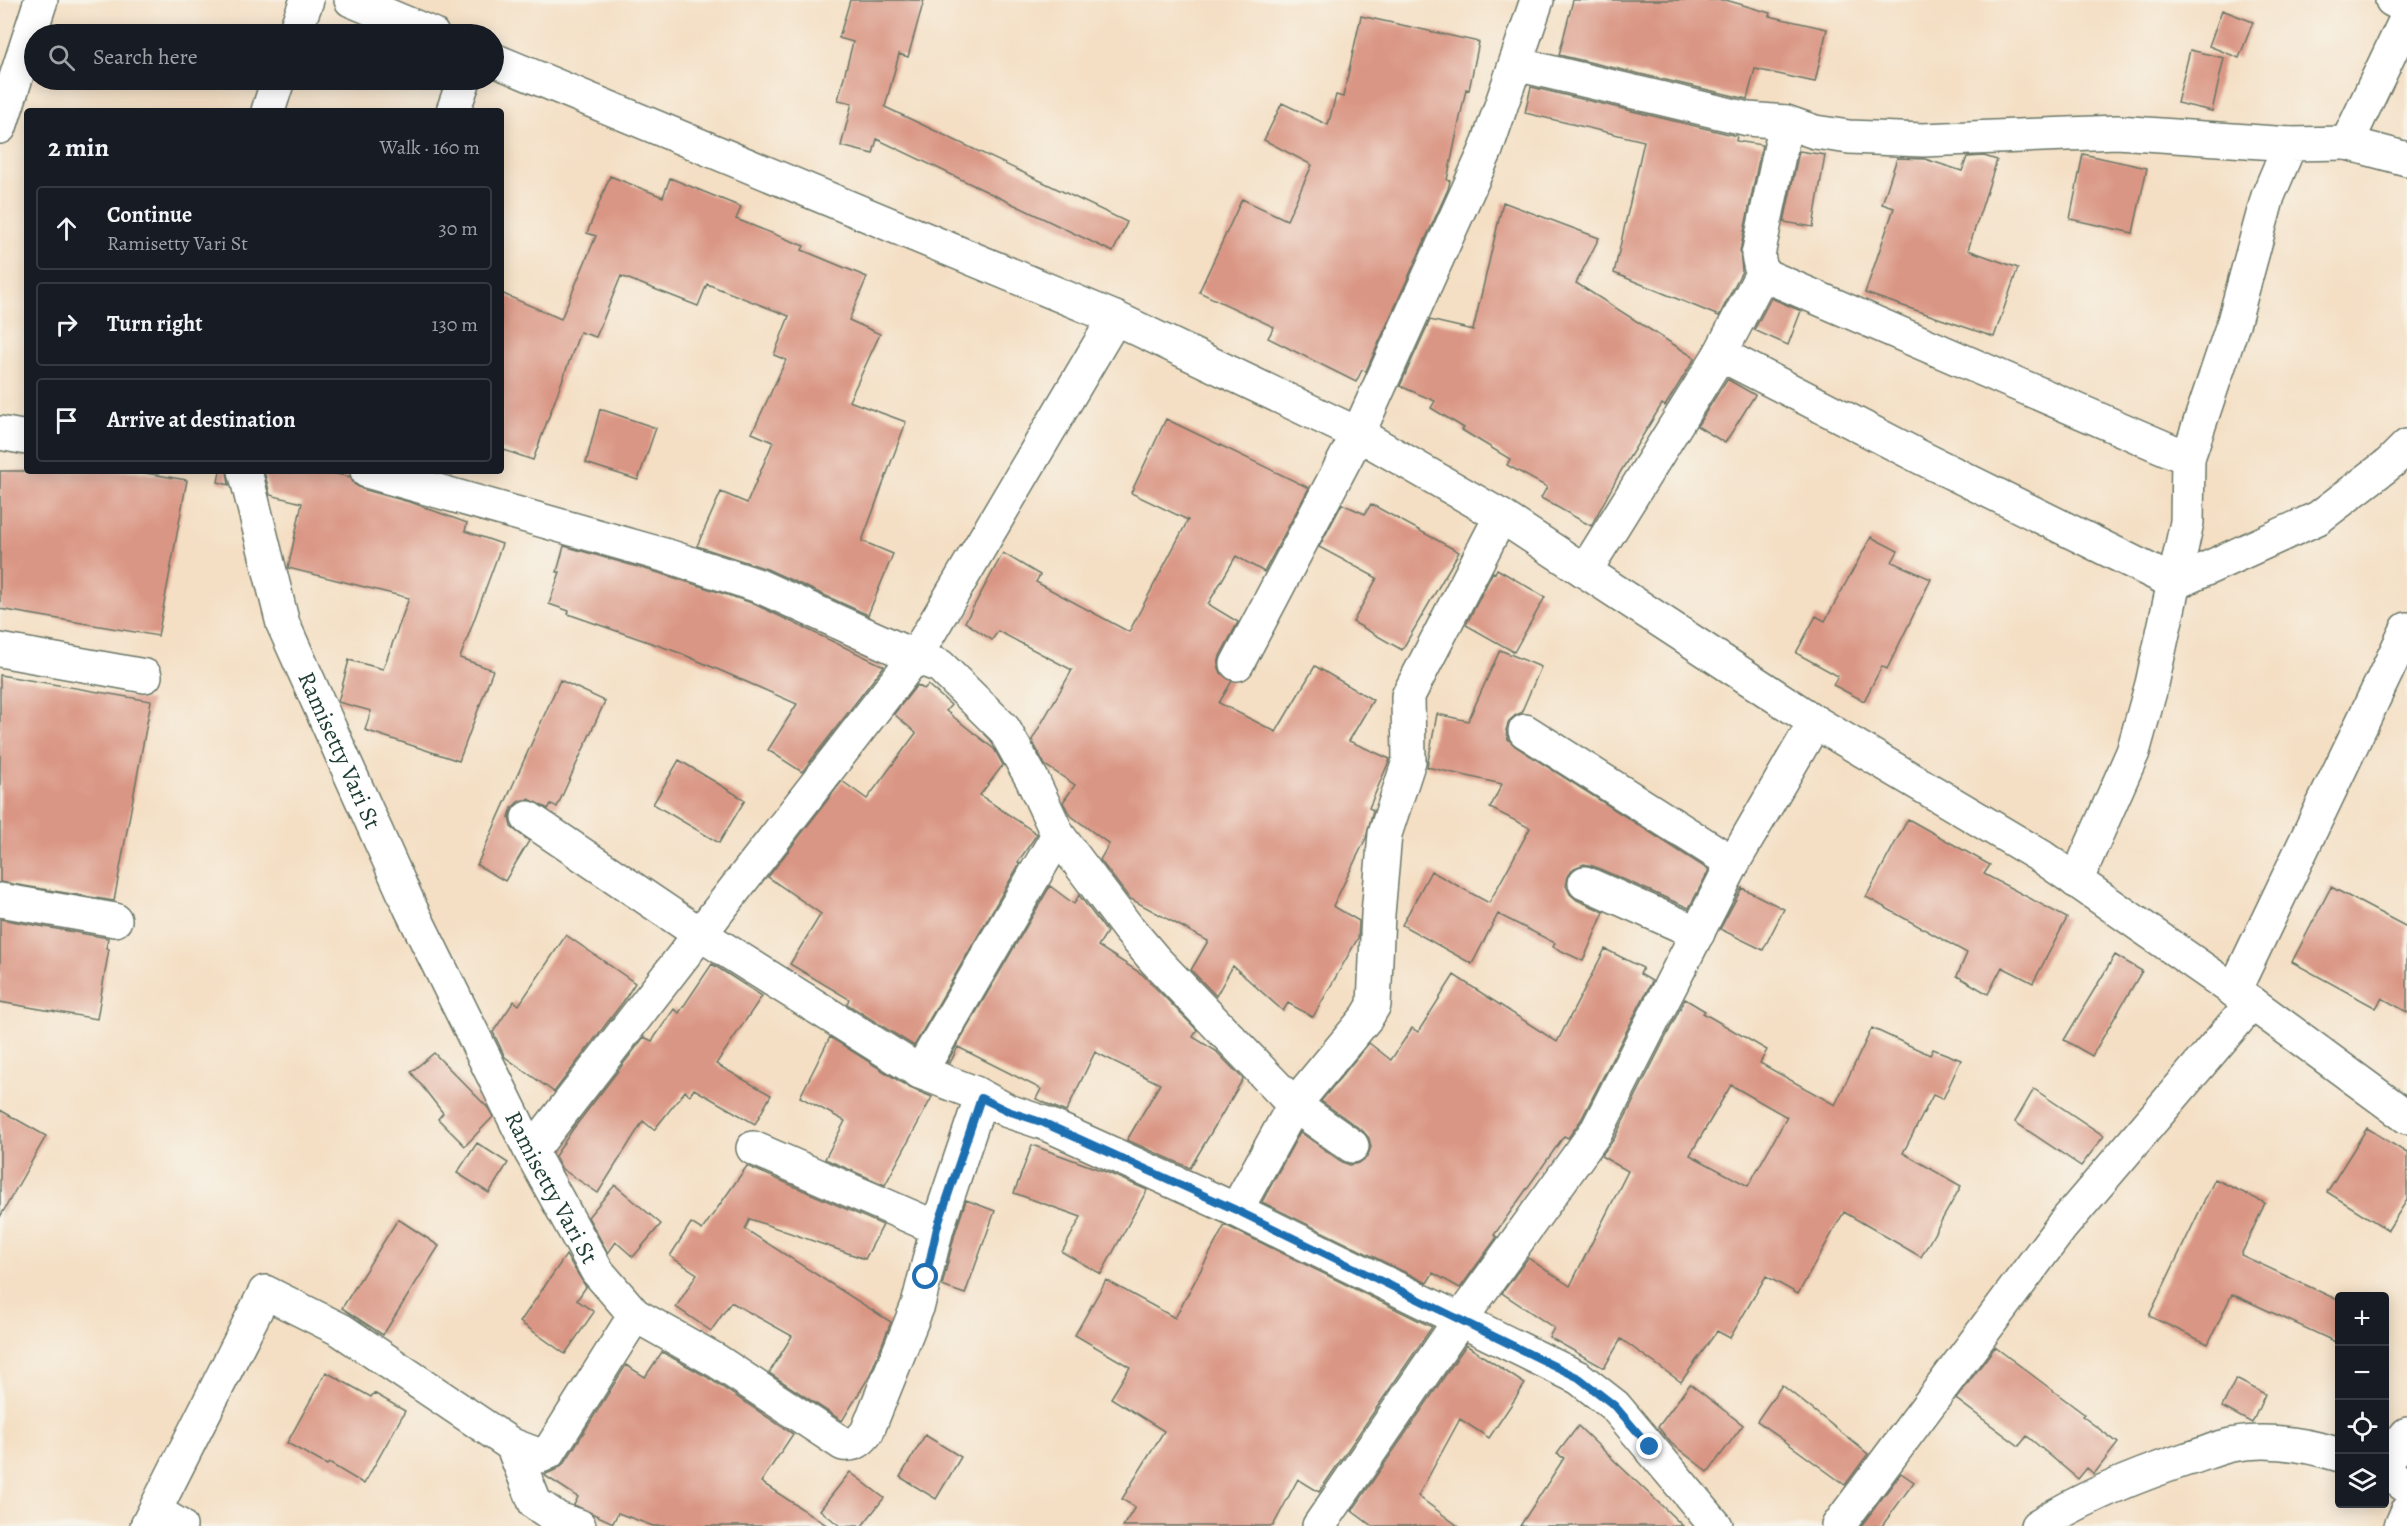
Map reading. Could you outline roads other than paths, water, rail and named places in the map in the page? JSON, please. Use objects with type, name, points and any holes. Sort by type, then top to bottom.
[{"type":"street","points":[[33,24],[41,0]]},
{"type":"street","points":[[298,24],[307,0]]},
{"type":"street","points":[[351,0],[408,24]]},
{"type":"street","points":[[1238,664],[1358,434],[1486,150],[1538,0]]},
{"type":"street","points":[[2392,0],[2407,8]]},
{"type":"street","points":[[2347,143],[2407,17]]},
{"type":"street","points":[[0,126],[24,52]]},
{"type":"street","points":[[504,64],[1115,318],[1358,434],[1501,516],[1815,722],[2042,857],[2243,997],[2407,1118]]},
{"type":"street","points":[[1516,64],[1748,119],[1786,122],[1815,132],[1849,137],[1923,140],[2117,132],[2290,144],[2347,143],[2407,159]]},
{"type":"street","points":[[269,108],[275,90]]},
{"type":"street","points":[[454,108],[460,90]]},
{"type":"street","points":[[1585,572],[1720,354],[1762,274],[1758,255],[1786,122]]},
{"type":"street","points":[[2076,881],[2133,752],[2152,684],[2187,522],[2188,458],[2207,394],[2234,321],[2268,196],[2290,144]]},
{"type":"street","points":[[1762,274],[2188,458]]},
{"type":"street","points":[[531,1152],[915,657],[1115,318]]},
{"type":"street","points":[[1720,354],[1920,457],[2175,583]]},
{"type":"street","points":[[0,433],[24,437]]},
{"type":"street","points":[[2175,583],[2318,518],[2390,463],[2407,446]]},
{"type":"street","name":"Ramisetty Vari St","points":[[246,474],[283,624],[410,907],[531,1152],[597,1271],[635,1315],[717,1361],[843,1444],[853,1445],[861,1440],[867,1432],[918,1305],[937,1228],[981,1098]]},
{"type":"street","points":[[378,474],[671,557],[759,586],[915,657],[940,666],[1004,729],[1032,779],[1058,835],[1127,927],[1155,960],[1294,1105],[1352,1146]]},
{"type":"street","points":[[1236,1210],[1294,1105],[1367,1017],[1374,1005],[1385,834],[1409,761],[1408,696],[1501,516]]},
{"type":"street","points":[[1839,1526],[2062,1226],[2243,997],[2407,629]]},
{"type":"street","points":[[0,650],[145,676]]},
{"type":"street","points":[[1319,1526],[1460,1320],[1597,1130],[1733,863],[1815,722]]},
{"type":"street","points":[[1525,731],[1733,863]]},
{"type":"street","points":[[528,818],[700,934],[921,1072],[975,1093],[1008,1111],[1044,1123],[1236,1210],[1579,1378],[1615,1406],[1716,1526]]},
{"type":"street","points":[[921,1072],[1058,835]]},
{"type":"street","points":[[1585,883],[1698,933]]},
{"type":"street","points":[[0,900],[115,920]]},
{"type":"street","points":[[753,1148],[937,1228]]},
{"type":"street","points":[[161,1521],[265,1292],[341,1330],[512,1444],[541,1455],[549,1452],[635,1315]]},
{"type":"street","points":[[2389,1459],[2407,1434]]},
{"type":"street","points":[[2037,1526],[2095,1494],[2169,1465],[2232,1445],[2285,1442],[2336,1454]]},
{"type":"street","points":[[512,1444],[535,1503],[558,1519],[579,1526]]},
{"type":"street","points":[[2389,1473],[2407,1487]]},
{"type":"street","points":[[2401,1526],[2407,1512]]}]
